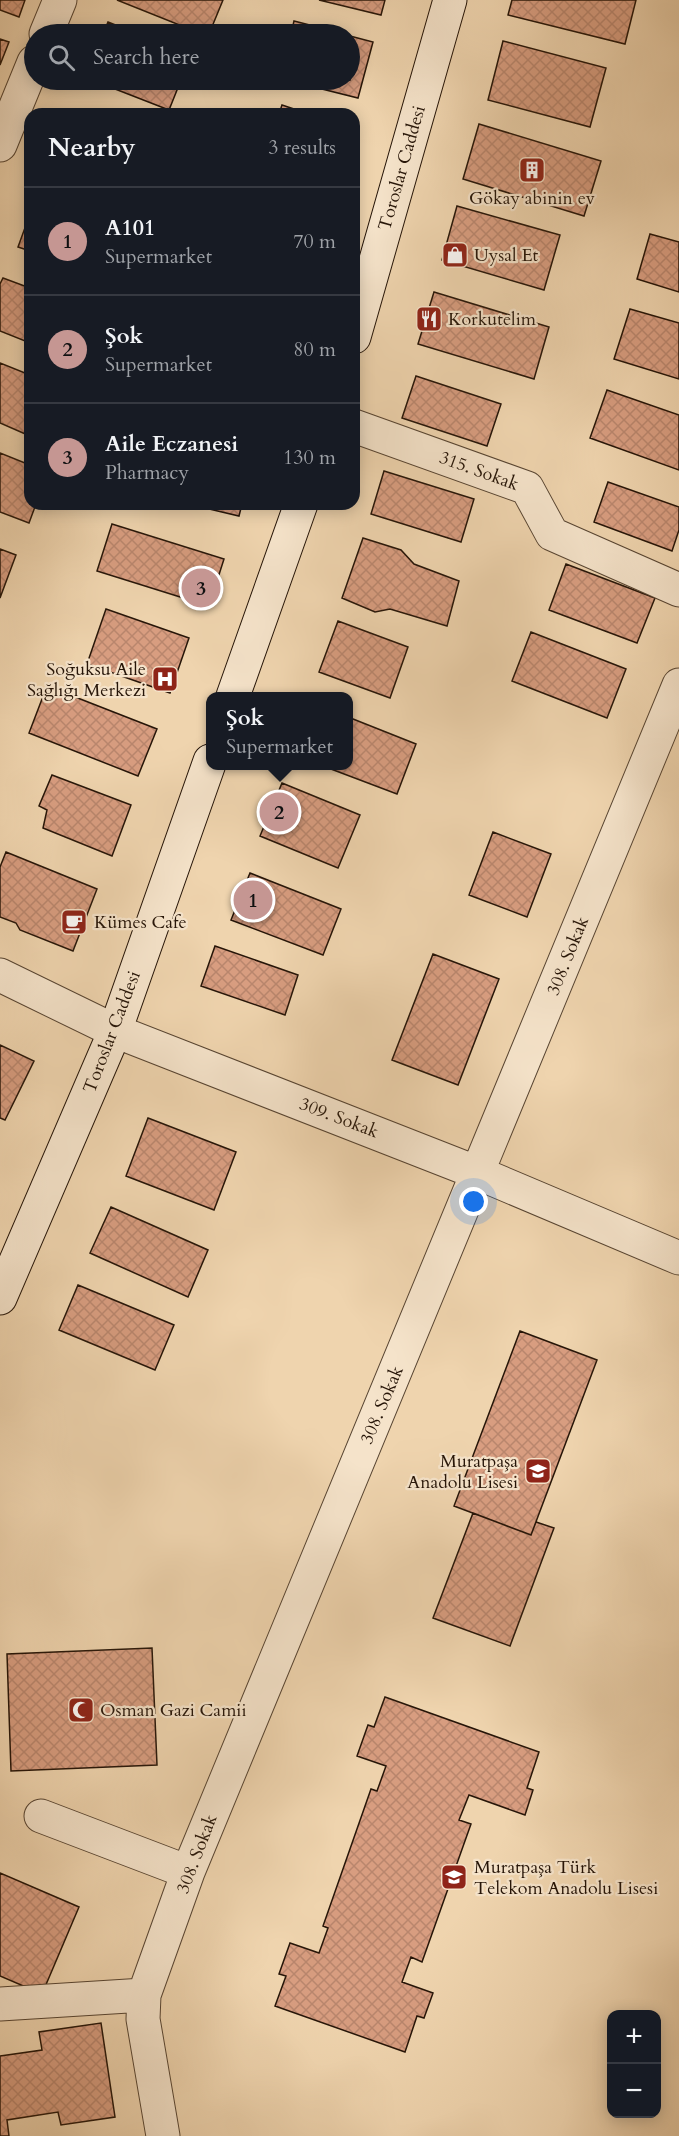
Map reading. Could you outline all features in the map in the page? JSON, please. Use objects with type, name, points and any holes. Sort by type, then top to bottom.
[{"type":"street","points":[[50,24],[60,0]]},
{"type":"street","name":"Toroslar Caddesi","points":[[360,316],[450,0]]},
{"type":"street","points":[[2,136],[24,85]]},
{"type":"street","name":"315. Sokak","points":[[360,428],[527,488],[552,534],[679,590]]},
{"type":"street","points":[[234,692],[298,510]]},
{"type":"street","name":"308. Sokak","points":[[163,2136],[143,2019],[144,1995],[188,1872],[679,685]]},
{"type":"street","name":"Toroslar Caddesi","points":[[0,1298],[115,1031],[207,770]]},
{"type":"street","name":"309. Sokak","points":[[0,975],[115,1031],[478,1173],[679,1258]]},
{"type":"street","points":[[41,1816],[188,1872]]},
{"type":"street","points":[[0,2004],[144,1995]]},
{"type":"building","points":[[0,0],[25,0],[19,17],[0,10]]},
{"type":"building","points":[[117,0],[223,0],[213,24],[177,24]]},
{"type":"building","points":[[319,0],[385,0],[381,15]]},
{"type":"building","points":[[512,0],[636,0],[625,44],[508,15]]},
{"type":"building","points":[[0,39],[9,42],[0,65]]},
{"type":"building","points":[[360,39],[373,42],[358,98],[326,90],[360,90]]},
{"type":"building","points":[[503,41],[606,68],[590,127],[488,100]]},
{"type":"building","points":[[118,90],[177,90],[170,108],[164,108]]},
{"type":"building","name":"Gökay abinin ev","points":[[479,124],[601,161],[584,216],[463,179]]},
{"type":"building","points":[[457,206],[560,235],[544,290],[442,260]]},
{"type":"building","points":[[24,230],[24,249],[18,247]]},
{"type":"building","points":[[650,234],[679,242],[679,292],[637,279]]},
{"type":"building","points":[[3,278],[24,286],[24,341],[0,331],[0,284]]},
{"type":"building","points":[[434,292],[549,327],[534,379],[418,344]]},
{"type":"building","points":[[630,309],[679,323],[679,379],[614,359]]},
{"type":"building","points":[[0,363],[24,373],[24,433],[0,423]]},
{"type":"building","points":[[416,376],[501,404],[487,446],[402,418]]},
{"type":"building","points":[[607,390],[679,415],[679,470],[590,438]]},
{"type":"building","points":[[0,453],[24,463],[24,510],[34,510],[29,523],[0,512]]},
{"type":"building","points":[[384,471],[474,499],[461,542],[371,514]]},
{"type":"building","points":[[608,482],[679,507],[679,530],[672,551],[594,522]]},
{"type":"building","points":[[214,510],[240,510],[239,516]]},
{"type":"building","points":[[112,524],[224,559],[209,606],[97,571]]},
{"type":"building","points":[[363,538],[401,550],[414,564],[459,581],[447,626],[390,609],[375,612],[342,598]]},
{"type":"building","points":[[0,549],[16,555],[0,598]]},
{"type":"building","points":[[566,564],[655,598],[637,643],[549,610]]},
{"type":"building","points":[[106,609],[189,638],[170,693],[87,664]]},
{"type":"building","points":[[338,621],[408,647],[390,698],[319,672]]},
{"type":"building","points":[[531,632],[626,669],[607,718],[512,681]]},
{"type":"building","points":[[47,686],[157,729],[138,776],[29,733]]},
{"type":"building","points":[[353,719],[416,744],[397,794],[334,770],[353,770]]},
{"type":"building","points":[[52,775],[131,805],[112,856],[43,828],[47,810],[39,806]]},
{"type":"building","points":[[282,783],[360,815],[338,868],[260,836]]},
{"type":"building","points":[[493,832],[551,854],[527,917],[469,895]]},
{"type":"building","points":[[6,852],[97,889],[73,951],[20,930],[16,923],[0,917],[0,867]]},
{"type":"building","points":[[250,873],[341,909],[323,955],[231,920]]},
{"type":"building","points":[[215,946],[298,975],[285,1015],[201,986]]},
{"type":"building","points":[[433,954],[499,979],[458,1085],[392,1060]]},
{"type":"building","points":[[0,1045],[34,1061],[5,1120],[0,1118]]},
{"type":"building","points":[[148,1118],[236,1152],[214,1210],[126,1176]]},
{"type":"building","points":[[111,1207],[208,1250],[188,1297],[90,1253]]},
{"type":"building","points":[[78,1285],[174,1325],[155,1370],[59,1330]]},
{"type":"building","points":[[520,1331],[597,1360],[531,1535],[454,1506]]},
{"type":"building","points":[[473,1513],[531,1535],[536,1522],[554,1528],[510,1646],[433,1618]]},
{"type":"building","name":"Osman Gazi Camii","points":[[152,1648],[157,1765],[11,1771],[7,1654]]},
{"type":"building","points":[[385,1697],[539,1752],[527,1788],[533,1790],[525,1815],[469,1795],[459,1820],[471,1824],[422,1962],[411,1957],[402,1982],[433,1993],[424,2018],[417,2016],[405,2052],[275,2006],[286,1976],[279,1974],[290,1943],[319,1953],[328,1928],[323,1926],[371,1789],[377,1791],[386,1766],[357,1756],[368,1725],[374,1727]]},
{"type":"building","points":[[0,1873],[79,1907],[42,1994],[0,1976]]},
{"type":"building","points":[[101,2023],[115,2117],[61,2125],[58,2112],[7,2120],[9,2136],[0,2136],[0,2056],[42,2050],[39,2032]]},
{"type":"place","name":"Gökay abinin ev","points":[[532,170]]},
{"type":"place","name":"Uysal Et","points":[[455,255]]},
{"type":"place","name":"Korkutelim","points":[[429,319]]},
{"type":"place","name":"Aile Eczanesi","points":[[201,588]]},
{"type":"place","name":"Soğuksu Aile Sağlığı Merkezi","points":[[165,679]]},
{"type":"place","name":"Şok","points":[[279,812]]},
{"type":"place","name":"A101","points":[[253,900]]},
{"type":"place","name":"Kümes Cafe","points":[[74,922]]},
{"type":"place","name":"Muratpaşa Anadolu Lisesi","points":[[538,1471]]},
{"type":"place","name":"Osman Gazi Camii","points":[[81,1710]]},
{"type":"place","name":"Muratpaşa Türk Telekom Anadolu Lisesi","points":[[454,1877]]}]
